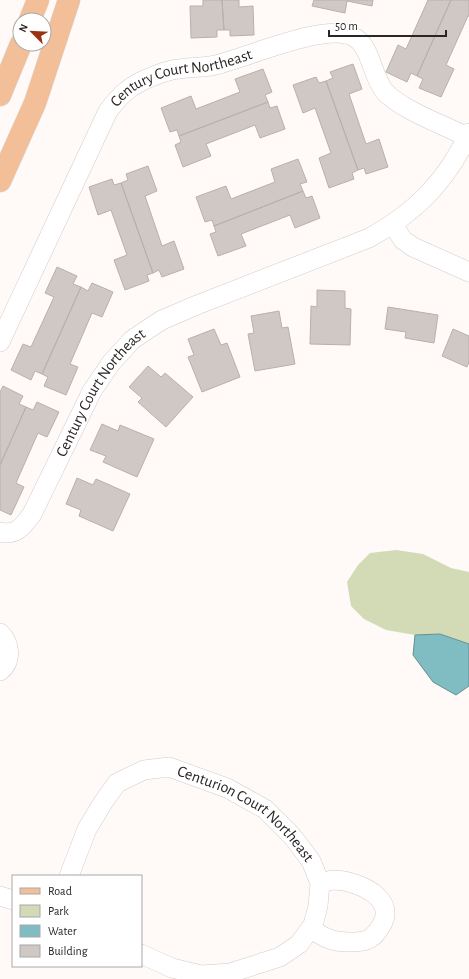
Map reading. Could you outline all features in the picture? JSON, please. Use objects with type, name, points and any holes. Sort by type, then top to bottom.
[{"type":"main road","points":[[33,12],[38,0]]},
{"type":"main road","points":[[0,181],[35,103],[69,0]]},
{"type":"main road","points":[[0,95],[17,52]]},
{"type":"street","name":"Century Court Northeast","points":[[0,342],[108,111],[124,93],[142,81],[177,69],[215,65],[310,37],[332,33],[342,34],[354,37],[364,46],[379,84],[390,96],[408,108],[468,135],[457,157],[439,183],[421,202],[393,225],[369,238],[162,320],[132,340],[111,363],[95,386],[32,514],[21,528],[10,533],[0,532]]},
{"type":"street","points":[[393,225],[403,240],[414,247],[469,272]]},
{"type":"street","points":[[0,633],[5,638],[9,649],[8,658],[0,671]]},
{"type":"street","name":"Centurion Court Northeast","points":[[69,875],[87,829],[104,801],[118,783],[144,770],[169,767],[227,788],[264,809],[292,836],[311,861],[320,883],[318,906],[313,925],[299,944],[280,957],[230,973],[201,975],[172,968],[142,954]]},
{"type":"street","name":"Centurion Court Northeast","points":[[310,928],[321,936],[338,942],[364,942],[376,934],[384,923],[386,913],[382,903],[371,891],[353,882],[333,880],[320,883]]},
{"type":"street","points":[[0,896],[12,900]]},
{"type":"green space","points":[[396,550],[423,554],[451,568],[469,572],[469,644],[440,634],[415,635],[386,630],[364,619],[351,606],[347,582],[358,565],[370,553]]},
{"type":"water","points":[[440,634],[469,644],[469,686],[456,695],[433,682],[413,655],[415,635]]},
{"type":"building","points":[[203,0],[222,0],[224,30],[217,30],[217,37],[191,38],[190,6],[203,6]]},
{"type":"building","points":[[222,0],[239,0],[239,7],[253,6],[254,35],[230,36],[230,30],[224,30]]},
{"type":"building","points":[[314,0],[373,0],[372,6],[347,1],[345,13],[312,6]]},
{"type":"building","points":[[428,0],[451,0],[417,76],[411,73],[407,82],[386,72],[398,45],[406,49]]},
{"type":"building","points":[[451,0],[469,0],[469,16],[446,65],[454,69],[441,97],[419,88],[423,79],[417,76]]},
{"type":"building","points":[[353,64],[362,89],[349,94],[366,144],[379,139],[388,167],[366,174],[364,168],[358,170],[326,81],[333,78],[330,72]]},
{"type":"building","points":[[263,69],[272,92],[265,95],[268,102],[179,136],[177,130],[170,132],[161,108],[191,96],[196,109],[240,92],[235,79]]},
{"type":"building","points":[[316,77],[319,83],[326,81],[358,170],[352,173],[354,179],[329,188],[319,158],[331,153],[315,108],[303,113],[293,85]]},
{"type":"building","points":[[268,102],[270,108],[277,106],[285,129],[260,138],[255,125],[206,144],[211,156],[183,167],[175,145],[181,142],[179,136]]},
{"type":"building","points":[[298,159],[307,182],[300,184],[303,191],[214,226],[212,220],[205,222],[196,197],[226,186],[231,199],[275,182],[271,169]]},
{"type":"building","points":[[148,166],[157,191],[145,196],[162,246],[174,241],[184,269],[162,277],[159,270],[153,273],[121,183],[128,180],[126,174]]},
{"type":"building","points":[[112,179],[114,185],[121,183],[153,273],[147,275],[149,281],[125,290],[114,260],[127,255],[111,210],[98,215],[89,187]]},
{"type":"building","points":[[303,191],[306,198],[312,196],[320,218],[295,228],[290,215],[241,234],[246,246],[218,256],[210,234],[216,232],[214,226]]},
{"type":"building","points":[[57,267],[77,276],[73,284],[81,287],[42,374],[35,371],[31,380],[11,370],[23,344],[31,347],[54,297],[45,293]]},
{"type":"building","points":[[92,283],[113,292],[102,317],[92,313],[70,364],[78,367],[66,395],[44,386],[48,377],[42,374],[81,287],[88,291]]},
{"type":"building","points":[[317,290],[345,291],[345,308],[351,309],[350,345],[310,344],[311,306],[317,307]]},
{"type":"building","points":[[388,307],[438,315],[434,343],[405,338],[406,332],[385,329]]},
{"type":"building","points":[[279,311],[282,328],[288,327],[295,364],[255,371],[248,334],[254,333],[251,316]]},
{"type":"building","points":[[214,329],[221,345],[227,343],[240,377],[202,392],[188,357],[194,355],[188,339]]},
{"type":"building","points":[[453,329],[469,336],[469,362],[467,367],[442,356]]},
{"type":"building","points":[[148,366],[161,377],[165,373],[193,397],[166,427],[138,402],[142,398],[129,387]]},
{"type":"building","points":[[3,386],[23,396],[19,404],[26,407],[0,465],[0,392]]},
{"type":"building","points":[[37,402],[59,412],[47,437],[38,433],[16,483],[24,487],[11,515],[0,510],[0,465],[26,407],[33,410]]},
{"type":"building","points":[[102,424],[118,431],[120,425],[154,439],[137,477],[103,462],[106,456],[90,450]]},
{"type":"building","points":[[77,478],[93,485],[96,479],[130,494],[113,531],[79,516],[81,510],[66,504]]}]
